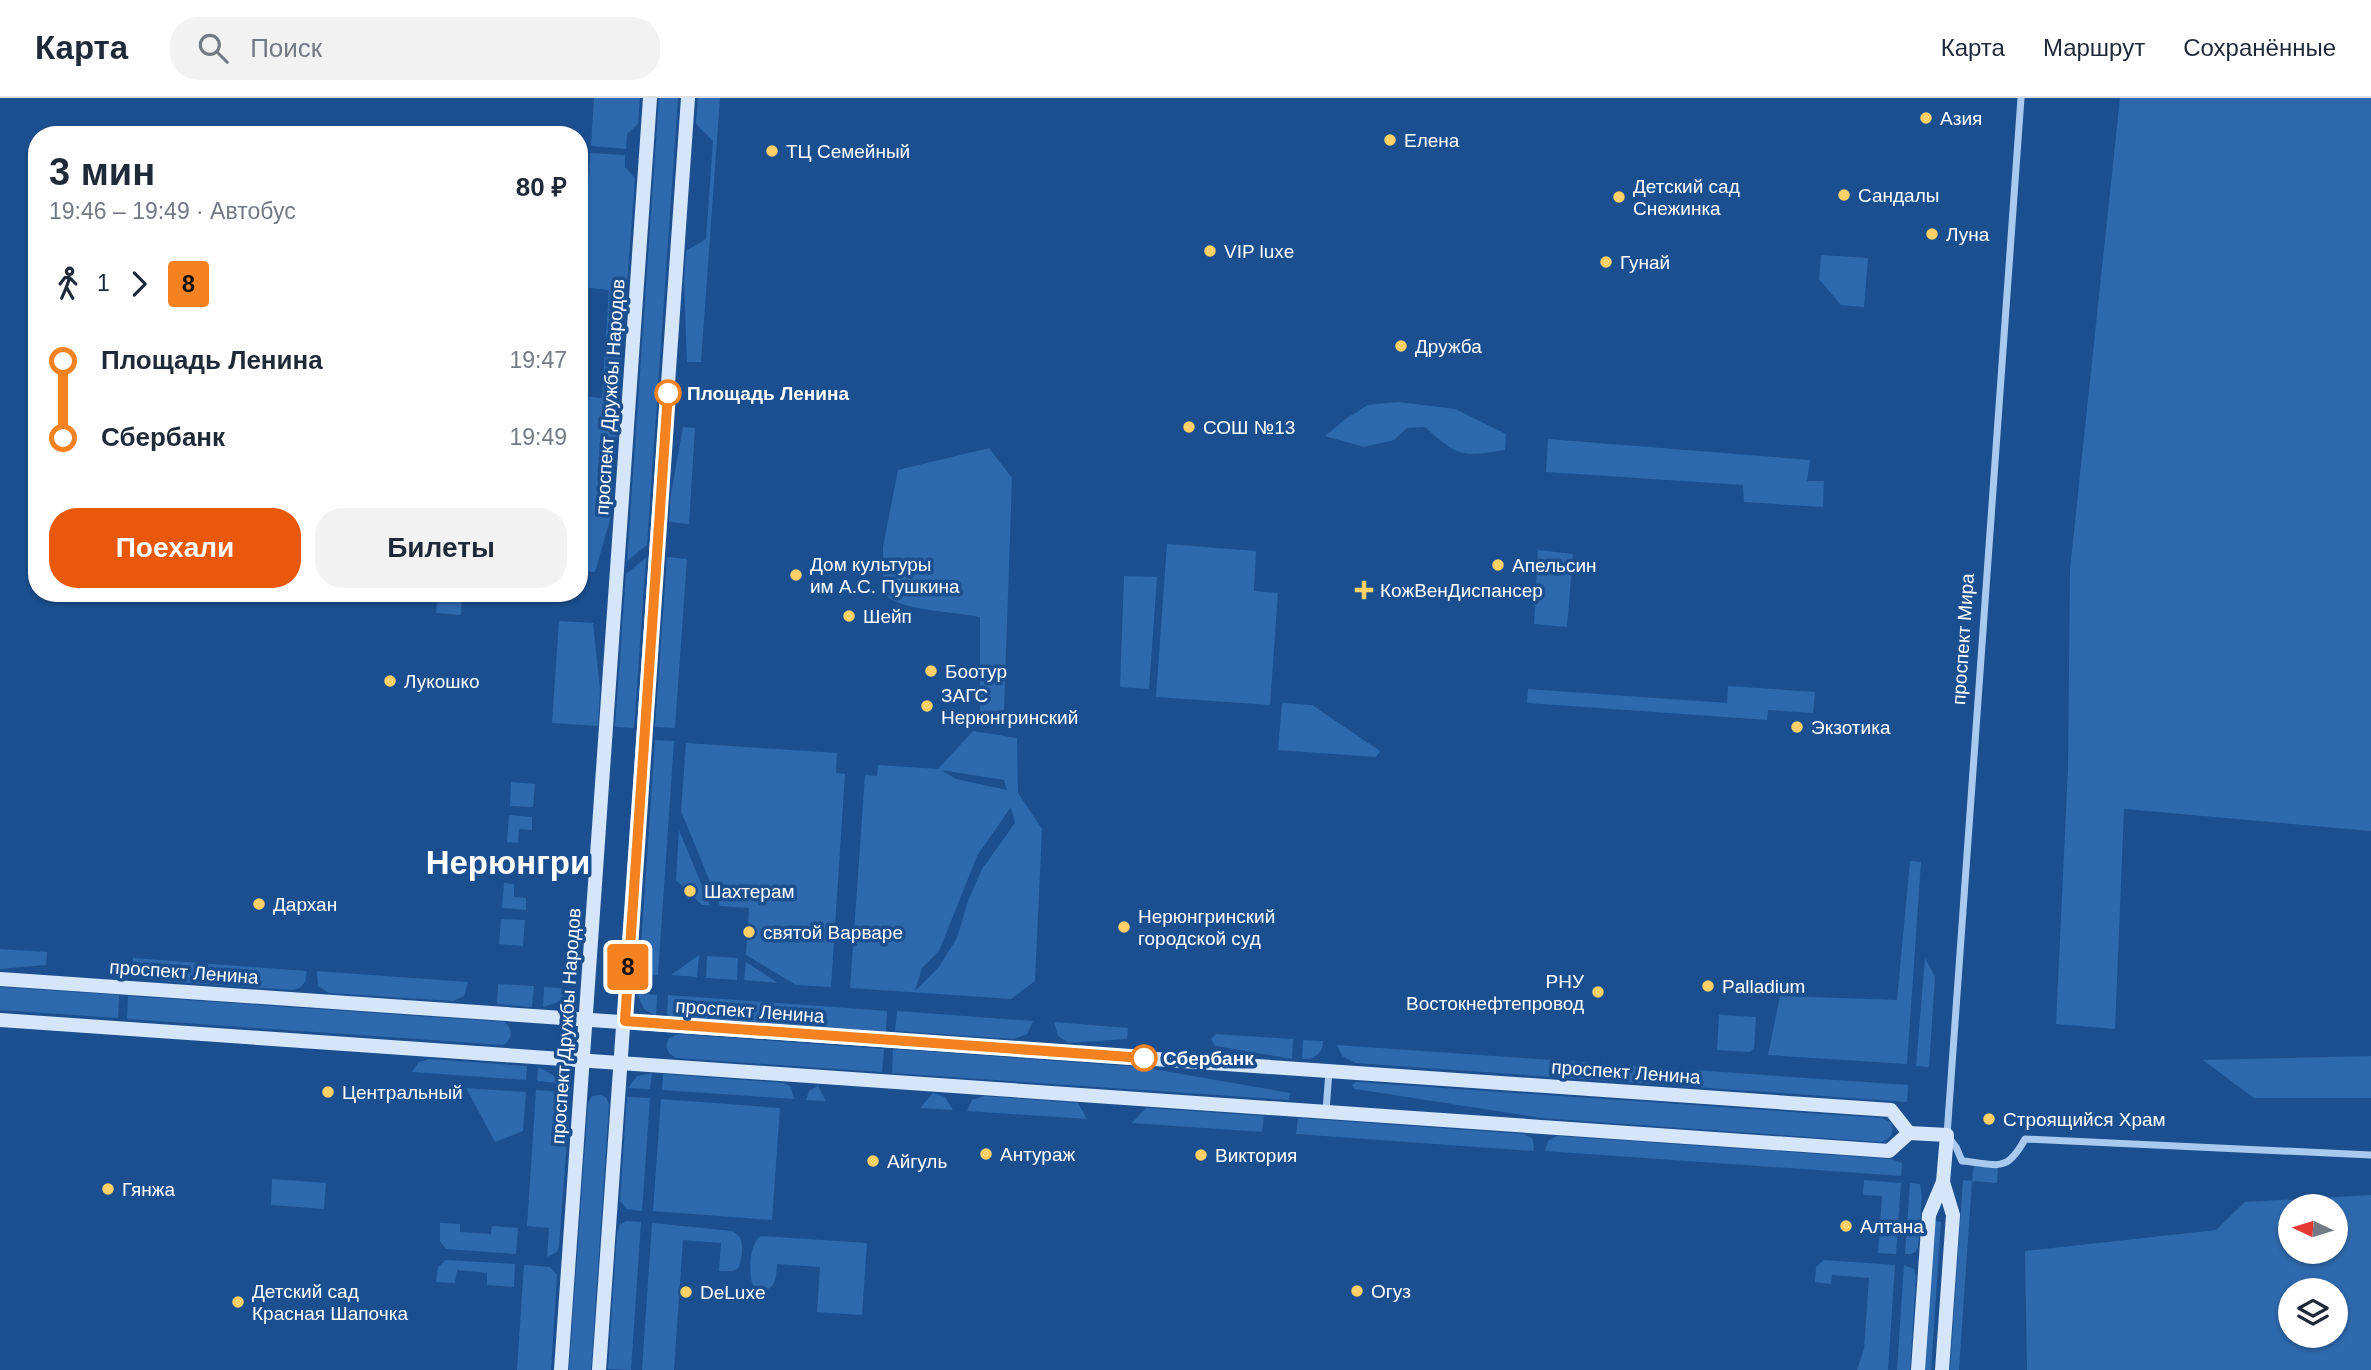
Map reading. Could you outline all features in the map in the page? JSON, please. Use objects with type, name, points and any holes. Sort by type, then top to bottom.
[{"type":"street","name":"проспект Дружбы Народов","points":[[561,1370],[650,98]]},
{"type":"street","points":[[600,1370],[688,98]]},
{"type":"street","name":"проспект Мира","points":[[1918,1370],[1929,1215],[1942,1182],[1947,1135],[2021,98]]},
{"type":"street","name":"проспект Ленина","points":[[0,979],[1891,1111],[1909,1133]]},
{"type":"street","points":[[0,1020],[1889,1151],[1909,1133],[1947,1135],[1962,1161],[2004,1165],[2015,1158],[2025,1139],[2371,1155]]},
{"type":"street","points":[[1326,1111],[1329,1071]]},
{"type":"street","name":"проспект Мира","points":[[1942,1182],[1953,1215],[1942,1370]]},
{"type":"shaded area","points":[[594,98],[640,98],[638,124],[627,134],[626,149],[591,146]]},
{"type":"shaded area","points":[[659,98],[678,98],[647,545],[627,561]]},
{"type":"shaded area","points":[[698,98],[720,98],[701,362],[687,362],[684,283],[686,251],[706,239],[713,141],[696,124]]},
{"type":"shaded area","points":[[2120,98],[2371,98],[2371,831],[2124,809],[2115,1029],[2056,1024],[2068,768],[2070,569]]},
{"type":"shaded area","points":[[590,153],[625,155],[625,167],[635,178],[624,325],[620,335],[606,337],[609,290],[588,288]]},
{"type":"shaded area","points":[[1821,255],[1868,258],[1864,307],[1841,305],[1819,279]]},
{"type":"shaded area","points":[[605,349],[616,350],[622,359],[611,516],[595,572],[588,572],[588,397],[602,398]]},
{"type":"shaded area","points":[[1398,402],[1455,409],[1506,434],[1505,450],[1479,454],[1461,452],[1425,427],[1407,428],[1394,440],[1364,447],[1325,436],[1368,405]]},
{"type":"shaded area","points":[[683,427],[695,428],[689,524],[669,522],[671,494]]},
{"type":"shaded area","points":[[1548,439],[1810,460],[1807,481],[1824,481],[1823,507],[1744,502],[1743,485],[1546,472]]},
{"type":"shaded area","points":[[989,448],[1012,478],[1004,710],[980,714],[980,617],[922,609],[889,598],[883,585],[883,547],[898,470]]},
{"type":"shaded area","points":[[1167,544],[1256,551],[1254,591],[1278,593],[1270,705],[1156,697]]},
{"type":"shaded area","points":[[1538,550],[1573,554],[1567,627],[1534,624]]},
{"type":"shaded area","points":[[667,557],[687,559],[675,728],[655,727]]},
{"type":"shaded area","points":[[646,558],[634,728],[615,727],[626,574]]},
{"type":"shaded area","points":[[1124,576],[1157,577],[1149,689],[1120,687]]},
{"type":"shaded area","points":[[437,602],[462,602],[461,615],[436,613]]},
{"type":"shaded area","points":[[559,621],[593,623],[600,689],[598,726],[552,723]]},
{"type":"shaded area","points":[[1728,686],[1815,692],[1813,713],[1768,710],[1767,720],[1527,703],[1528,689],[1727,703]]},
{"type":"shaded area","points":[[1282,703],[1312,705],[1380,751],[1376,757],[1278,750]]},
{"type":"shaded area","points":[[973,731],[1017,738],[1018,793],[1042,829],[1035,981],[1011,999],[850,988],[865,775],[877,776],[878,765],[938,769]],"holes":[[[941,770],[1004,780],[1007,790],[956,779]],[[1011,807],[1015,823],[982,869],[968,901],[957,938],[938,968],[915,991],[922,968],[939,951],[977,856]]]},
{"type":"shaded area","points":[[655,740],[674,741],[658,975],[639,974]]},
{"type":"shaded area","points":[[686,743],[837,753],[836,773],[845,774],[831,987],[796,985],[746,955],[749,908],[720,906],[681,811]]},
{"type":"shaded area","points":[[511,782],[535,784],[533,807],[510,806]]},
{"type":"shaded area","points":[[509,815],[532,817],[532,830],[519,829],[518,843],[507,842]]},
{"type":"shaded area","points":[[679,830],[710,905],[702,905],[676,880]]},
{"type":"shaded area","points":[[1910,861],[1921,862],[1907,1064],[1768,1055],[1780,996],[1897,1000]]},
{"type":"shaded area","points":[[504,883],[514,884],[514,897],[526,898],[526,910],[502,908]]},
{"type":"shaded area","points":[[501,919],[525,920],[523,946],[499,944]]},
{"type":"shaded area","points":[[0,949],[47,952],[46,965],[0,969]]},
{"type":"shaded area","points":[[699,955],[697,977],[671,975]]},
{"type":"shaded area","points":[[707,956],[738,958],[737,980],[706,978]]},
{"type":"shaded area","points":[[133,958],[307,971],[305,982],[300,988],[292,990],[164,981],[132,971]]},
{"type":"shaded area","points":[[1925,958],[1935,977],[1929,1067],[1916,1066]]},
{"type":"shaded area","points":[[746,962],[778,983],[744,980]]},
{"type":"shaded area","points":[[317,971],[468,982],[464,996],[453,1001],[329,993],[318,986]]},
{"type":"shaded area","points":[[498,984],[534,986],[532,1007],[497,1004]]},
{"type":"shaded area","points":[[0,987],[119,995],[118,1018],[0,1010]]},
{"type":"shaded area","points":[[544,987],[573,989],[561,1001],[543,1007]]},
{"type":"shaded area","points":[[637,993],[657,995],[656,1016],[644,1009]]},
{"type":"shaded area","points":[[668,995],[887,1011],[886,1032],[667,1016]]},
{"type":"shaded area","points":[[128,996],[505,1022],[511,1034],[503,1045],[127,1019]]},
{"type":"shaded area","points":[[897,1011],[1033,1021],[1027,1034],[1014,1039],[895,1031]]},
{"type":"shaded area","points":[[1719,1015],[1756,1017],[1754,1049],[1750,1052],[1717,1050]]},
{"type":"shaded area","points":[[1054,1022],[1128,1028],[1127,1039],[1069,1043],[1058,1036]]},
{"type":"shaded area","points":[[678,1034],[884,1049],[882,1072],[677,1058],[669,1052],[667,1044],[669,1038]]},
{"type":"shaded area","points":[[1216,1034],[1293,1039],[1292,1059],[1215,1046],[1211,1039]]},
{"type":"shaded area","points":[[1303,1040],[1323,1041],[1320,1053],[1302,1059]]},
{"type":"shaded area","points":[[1337,1045],[1908,1085],[1907,1102],[1356,1063],[1342,1056]]},
{"type":"shaded area","points":[[893,1049],[1141,1067],[1290,1093],[1289,1100],[892,1073]]},
{"type":"shaded area","points":[[2371,1056],[2371,1098],[2254,1098],[2203,1060]]},
{"type":"shaded area","points":[[429,1059],[527,1066],[526,1080],[412,1072],[419,1062]]},
{"type":"shaded area","points":[[538,1067],[553,1075],[560,1083],[537,1081]]},
{"type":"shaded area","points":[[652,1073],[650,1089],[628,1088],[637,1076]]},
{"type":"shaded area","points":[[663,1074],[784,1083],[791,1087],[794,1099],[662,1090]]},
{"type":"shaded area","points":[[1356,1082],[1882,1118],[1891,1123],[1892,1133],[1889,1138],[1880,1142],[1542,1118],[1355,1089],[1352,1085]]},
{"type":"shaded area","points":[[818,1086],[826,1101],[806,1100],[809,1091]]},
{"type":"shaded area","points":[[466,1088],[526,1092],[523,1131],[495,1142]]},
{"type":"shaded area","points":[[536,1090],[565,1092],[569,1113],[559,1246],[557,1252],[547,1257],[549,1228],[527,1226]]},
{"type":"shaded area","points":[[933,1093],[945,1097],[953,1110],[920,1108]]},
{"type":"shaded area","points":[[592,1096],[606,1097],[609,1105],[591,1370],[569,1370],[588,1103]]},
{"type":"shaded area","points":[[984,1096],[1078,1103],[1087,1119],[967,1111],[972,1100]]},
{"type":"shaded area","points":[[627,1097],[650,1098],[642,1211],[627,1209],[620,1201]]},
{"type":"shaded area","points":[[661,1099],[780,1108],[772,1220],[653,1211]]},
{"type":"shaded area","points":[[1146,1108],[1264,1116],[1262,1132],[1132,1123]]},
{"type":"shaded area","points":[[1298,1118],[1524,1134],[1533,1139],[1534,1151],[1296,1134]]},
{"type":"shaded area","points":[[1557,1136],[1891,1159],[1902,1163],[1901,1176],[1545,1151],[1548,1141]]},
{"type":"shaded area","points":[[1974,1165],[1998,1167],[1997,1183],[1972,1181]]},
{"type":"shaded area","points":[[272,1179],[326,1183],[324,1209],[271,1205]]},
{"type":"shaded area","points":[[1864,1180],[1901,1183],[1896,1254],[1878,1253],[1882,1196],[1863,1195]]},
{"type":"shaded area","points":[[1963,1180],[1972,1181],[1959,1370],[1950,1370]]},
{"type":"shaded area","points":[[1910,1183],[1920,1184],[1922,1196],[1918,1247],[1915,1252],[1905,1254]]},
{"type":"shaded area","points":[[2371,1195],[2371,1370],[2027,1370],[2025,1251],[2216,1230],[2245,1202],[2278,1200],[2278,1264],[2348,1264],[2348,1196]]},
{"type":"shaded area","points":[[626,1221],[641,1222],[631,1370],[608,1369],[617,1232],[620,1225]]},
{"type":"shaded area","points":[[1934,1221],[1941,1222],[1931,1370],[1924,1370]]},
{"type":"shaded area","points":[[440,1223],[460,1224],[460,1232],[491,1234],[492,1226],[518,1228],[516,1254],[446,1249],[440,1241]]},
{"type":"shaded area","points":[[652,1223],[732,1231],[740,1238],[742,1246],[739,1267],[733,1271],[719,1271],[721,1243],[683,1240],[674,1370],[642,1370]]},
{"type":"shaded area","points":[[761,1236],[867,1243],[862,1315],[817,1312],[820,1267],[777,1264],[774,1284],[767,1289],[755,1289],[750,1261],[754,1245]]},
{"type":"shaded area","points":[[446,1260],[515,1264],[514,1287],[487,1285],[487,1273],[457,1270],[455,1283],[436,1282],[438,1267]]},
{"type":"shaded area","points":[[1824,1260],[1895,1265],[1888,1370],[1857,1370],[1864,1349],[1869,1278],[1832,1275],[1831,1284],[1815,1282],[1816,1267]]},
{"type":"shaded area","points":[[524,1265],[550,1267],[557,1275],[551,1370],[517,1370]]},
{"type":"shaded area","points":[[1904,1265],[1914,1269],[1916,1277],[1910,1370],[1897,1370]]},
{"type":"bus line","name":"8","points":[[668,393],[625,1021],[1144,1058]]},
{"type":"place","name":"Азия","points":[[1926,118]]},
{"type":"place","name":"Елена","points":[[1390,140]]},
{"type":"place","name":"ТЦ Семейный","points":[[772,151]]},
{"type":"place","name":"Сандалы","points":[[1844,195]]},
{"type":"place","name":"Детский сад Снежинка","points":[[1619,197]]},
{"type":"place","name":"Луна","points":[[1932,234]]},
{"type":"place","name":"VIP luxe","points":[[1210,251]]},
{"type":"place","name":"Гунай","points":[[1606,262]]},
{"type":"place","name":"Дружба","points":[[1401,346]]},
{"type":"place","name":"Площадь Ленина","points":[[668,393]]},
{"type":"place","name":"СОШ №13","points":[[1189,427]]},
{"type":"place","name":"Апельсин","points":[[1498,565]]},
{"type":"place","name":"Дом культуры им А.С. Пушкина","points":[[796,575]]},
{"type":"place","name":"КожВенДиспансер","points":[[1364,590]]},
{"type":"place","name":"Шейп","points":[[849,616]]},
{"type":"place","name":"Боотур","points":[[931,671]]},
{"type":"place","name":"Лукошко","points":[[390,681]]},
{"type":"place","name":"ЗАГС Нерюнгринский","points":[[927,706]]},
{"type":"place","name":"Экзотика","points":[[1797,727]]},
{"type":"place","name":"Шахтерам","points":[[690,891]]},
{"type":"place","name":"Дархан","points":[[259,904]]},
{"type":"place","name":"Нерюнгринский городской суд","points":[[1124,927]]},
{"type":"place","name":"святой Варваре","points":[[749,932]]},
{"type":"place","name":"Palladium","points":[[1708,986]]},
{"type":"place","name":"РНУ Востокнефтепровод","points":[[1598,992]]},
{"type":"place","name":"Сбербанк","points":[[1144,1058]]},
{"type":"place","name":"Центральный","points":[[328,1092]]},
{"type":"place","name":"Строящийся Храм","points":[[1989,1119]]},
{"type":"place","name":"Антураж","points":[[986,1154]]},
{"type":"place","name":"Виктория","points":[[1201,1155]]},
{"type":"place","name":"Айгуль","points":[[873,1161]]},
{"type":"place","name":"Гянжа","points":[[108,1189]]},
{"type":"place","name":"Алтана","points":[[1846,1226]]},
{"type":"place","name":"Огуз","points":[[1357,1291]]},
{"type":"place","name":"DeLuxe","points":[[686,1292]]},
{"type":"place","name":"Детский сад Красная Шапочка","points":[[238,1302]]},
{"type":"district","name":"Нерюнгри","points":[[508,862]]}]
